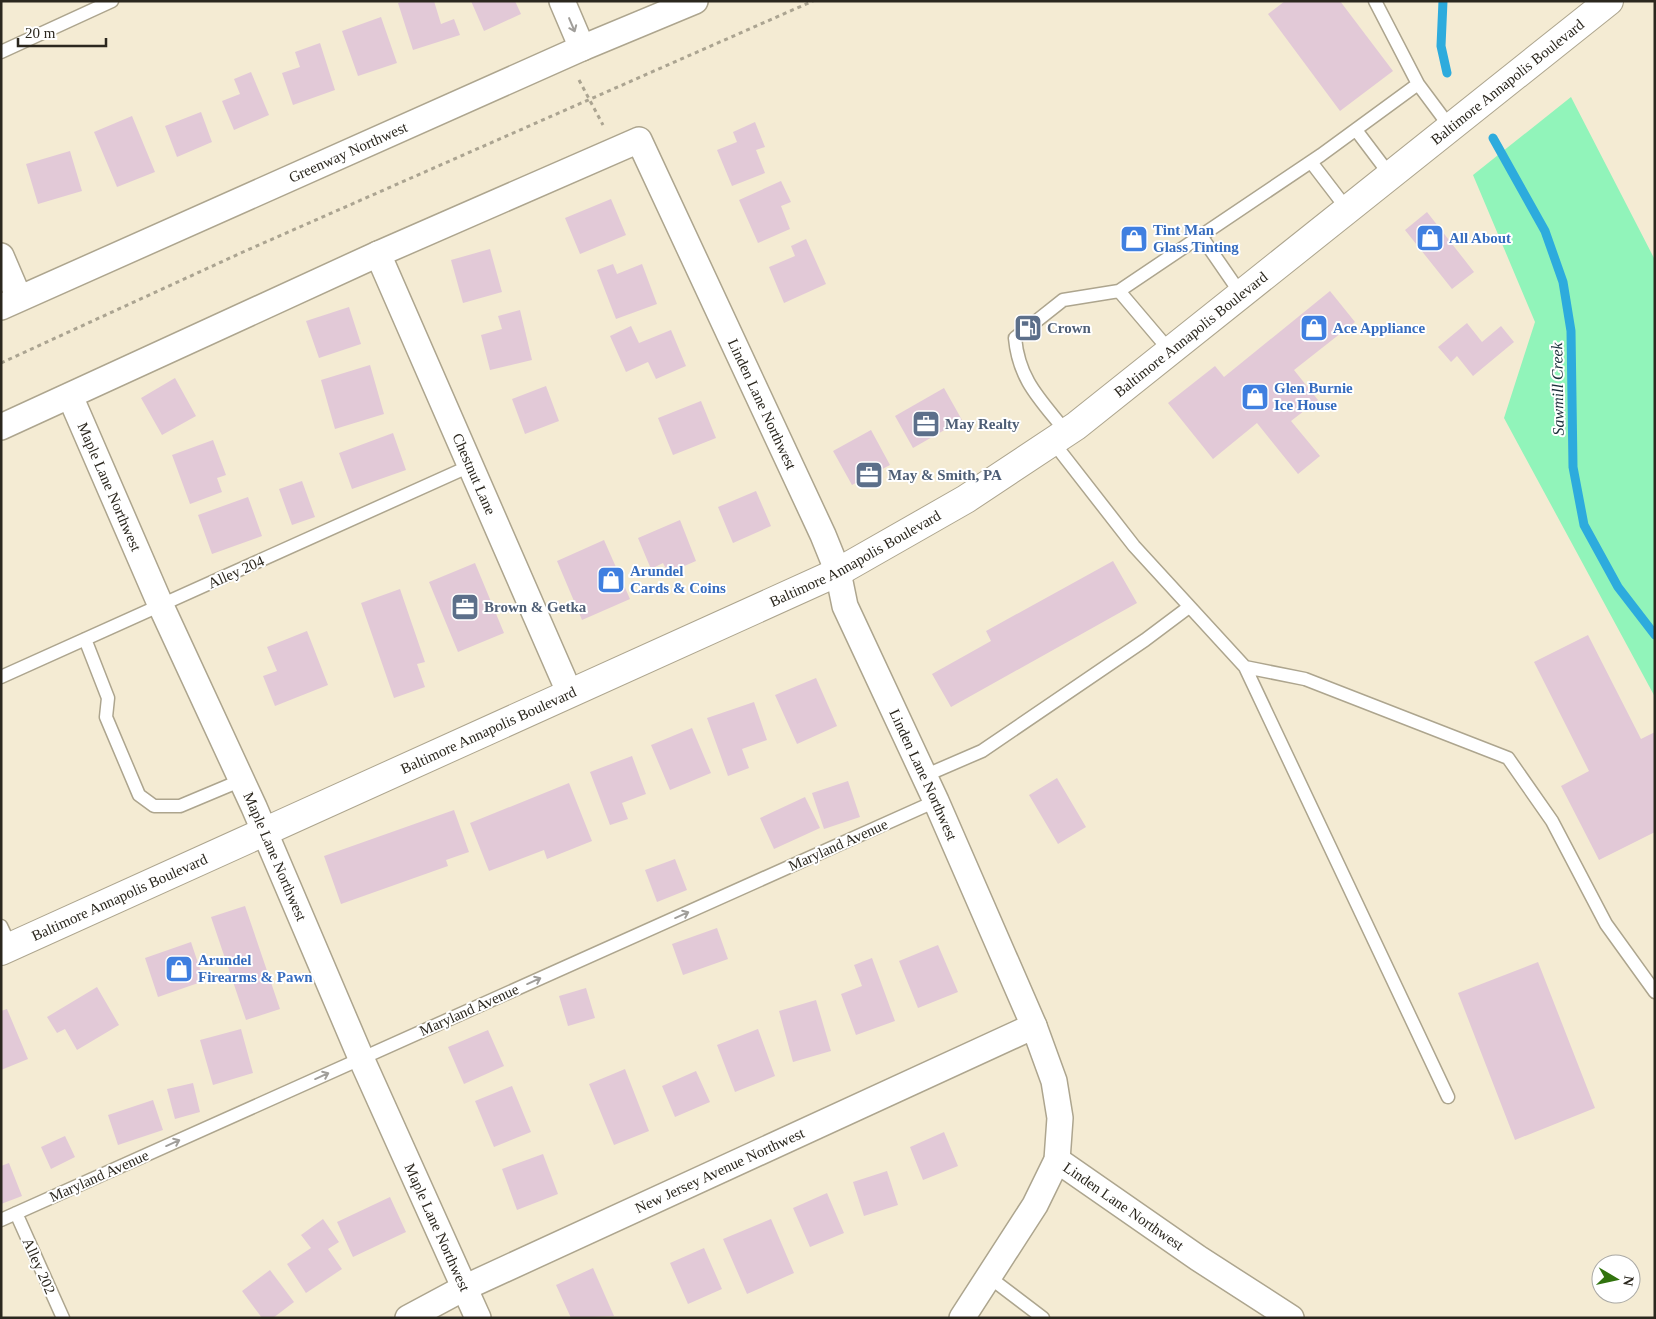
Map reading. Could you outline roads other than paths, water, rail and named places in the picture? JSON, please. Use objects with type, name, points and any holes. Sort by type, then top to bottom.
[{"type":"main road","name":"Baltimore Annapolis Boulevard","points":[[4,941],[265,833],[838,572],[966,499],[1060,437],[1609,1]]},
{"type":"street","points":[[562,1],[574,51]]},
{"type":"street","name":"Greenway Northwest","points":[[10,302],[574,51],[695,1]]},
{"type":"street","name":"Linden Lane Northwest","points":[[378,254],[639,140],[819,526],[838,572],[845,606],[936,801],[1034,1026],[1054,1081],[1060,1118],[1057,1160],[1198,1258],[1291,1318]]},
{"type":"street","points":[[1,427],[378,254]]},
{"type":"street","name":"Chestnut Lane","points":[[378,254],[570,694]]},
{"type":"street","points":[[1,256],[10,302]]},
{"type":"street","name":"Maple Lane Northwest","points":[[70,396],[161,606],[242,780],[361,1058],[478,1318]]},
{"type":"street","name":"New Jersey Avenue Northwest","points":[[408,1318],[464,1288],[1034,1026]]},
{"type":"street","points":[[962,1318],[1035,1205],[1057,1160]]},
{"type":"lane","points":[[1,52],[112,1]]},
{"type":"lane","points":[[1375,1],[1418,84],[1450,127]]},
{"type":"lane","points":[[1418,84],[1310,162],[1120,291],[1063,300],[1015,338],[1017,356],[1025,379],[1060,437],[1134,546],[1245,667],[1448,1097]]},
{"type":"lane","points":[[1356,130],[1390,175]]},
{"type":"lane","points":[[1310,162],[1347,209]]},
{"type":"lane","points":[[1201,236],[1241,294]]},
{"type":"lane","points":[[1120,291],[1170,351]]},
{"type":"lane","name":"Alley 204","points":[[1,677],[470,466]]},
{"type":"lane","points":[[924,776],[982,751],[1189,607]]},
{"type":"lane","points":[[86,639],[108,698],[106,717],[139,794],[154,806],[180,806],[242,780]]},
{"type":"lane","points":[[1245,667],[1306,679],[1508,758],[1552,821],[1606,924],[1655,992]]},
{"type":"lane","name":"Maryland Avenue","points":[[1,1220],[936,801]]},
{"type":"lane","name":"Alley 202","points":[[16,1214],[63,1318]]},
{"type":"lane","points":[[989,1277],[1043,1318]]},
{"type":"waterway","name":"Sawmill Creek","points":[[1443,1],[1441,46],[1447,73]]},
{"type":"waterway","name":"Sawmill Creek","points":[[1493,138],[1545,231],[1563,282],[1571,331],[1573,467],[1584,525],[1618,587],[1655,635]]},
{"type":"place","name":"All About","points":[[1430,238]]},
{"type":"place","name":"Tint Man Glass Tinting","points":[[1134,239]]},
{"type":"place","name":"Crown","points":[[1028,328]]},
{"type":"place","name":"Ace Appliance","points":[[1314,328]]},
{"type":"place","name":"Glen Burnie Ice House","points":[[1255,397]]},
{"type":"place","name":"May Realty","points":[[926,424]]},
{"type":"place","name":"May & Smith, PA","points":[[869,475]]},
{"type":"place","name":"Arundel Cards & Coins","points":[[611,580]]},
{"type":"place","name":"Brown & Getka","points":[[465,607]]},
{"type":"place","name":"Arundel Firearms & Pawn","points":[[179,969]]}]
